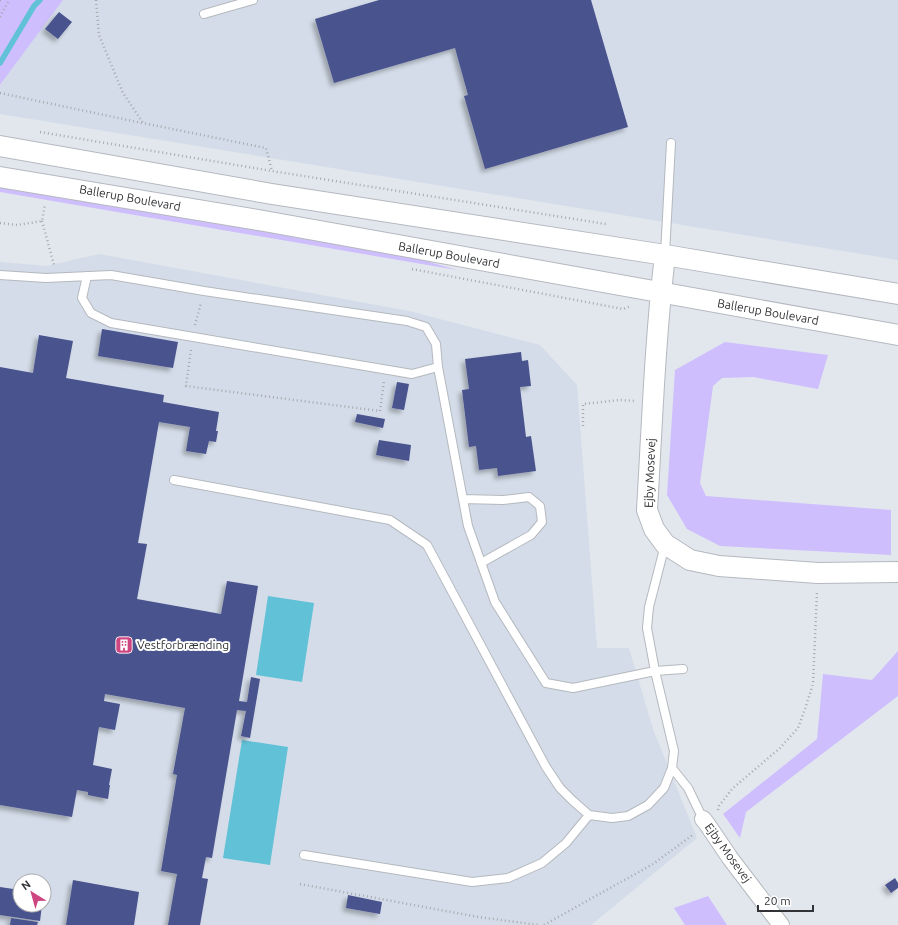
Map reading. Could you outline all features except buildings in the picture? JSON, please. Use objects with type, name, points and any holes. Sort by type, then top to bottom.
[{"type":"street","points":[[0,146],[272,194],[665,255],[898,294]]},
{"type":"street","name":"Ballerup Boulevard","points":[[0,177],[264,221],[898,335]]},
{"type":"street","name":"Ejby Mosevej","points":[[665,255],[654,370],[647,510],[654,529],[665,544],[690,560],[726,566],[818,573],[898,572]]},
{"type":"street","name":"Ejby Mosevej","points":[[708,826],[730,858],[781,925]]},
{"type":"lane","points":[[204,14],[253,0]]},
{"type":"lane","points":[[665,255],[671,143]]},
{"type":"lane","points":[[0,275],[46,278],[111,275],[204,291],[408,321],[426,327],[436,344],[438,367],[468,526],[495,602],[546,683],[573,688],[655,672],[683,669]]},
{"type":"lane","points":[[87,276],[82,298],[91,313],[111,323],[412,374],[438,367]]},
{"type":"lane","points":[[174,480],[390,520],[427,545],[546,767],[560,788],[589,815],[612,818],[628,816],[648,805],[664,788],[672,768],[674,751],[655,672],[647,628],[648,607],[665,544]]},
{"type":"lane","points":[[463,500],[503,500],[529,497],[540,506],[542,522],[531,535],[481,563]]},
{"type":"lane","points":[[672,768],[688,788],[708,826]]},
{"type":"lane","points":[[304,855],[472,882],[508,878],[542,863],[566,843],[589,815]]},
{"type":"path","points":[[0,17],[9,0]]},
{"type":"path","points":[[96,0],[99,35],[123,93],[143,123]]},
{"type":"path","points":[[0,93],[266,148],[272,171]]},
{"type":"path","points":[[39,132],[611,225]]},
{"type":"path","points":[[45,204],[42,221],[57,278]]},
{"type":"path","points":[[0,222],[17,225],[42,221]]},
{"type":"path","points":[[204,291],[192,337],[186,386],[380,411],[386,369]]},
{"type":"path","points":[[583,426],[583,404],[620,400],[653,402]]},
{"type":"path","points":[[544,925],[653,864],[708,826],[719,806],[732,789],[780,748],[798,728],[813,684],[818,573]]},
{"type":"path","points":[[300,884],[478,918],[539,925]]},
{"type":"shaded area","points":[[0,0],[63,0],[0,85]]},
{"type":"shaded area","points":[[63,0],[898,0],[898,260],[0,114],[0,85]]},
{"type":"shaded area","points":[[0,186],[389,253],[426,261],[457,270],[0,192]]},
{"type":"shaded area","points":[[99,254],[409,311],[540,345],[577,385],[597,648],[629,648],[653,729],[697,838],[591,925],[0,925],[0,262],[47,266]]},
{"type":"shaded area","points":[[725,342],[828,355],[818,389],[753,377],[722,378],[713,386],[700,483],[706,496],[891,510],[891,555],[720,546],[687,529],[667,495],[675,370]]},
{"type":"shaded area","points":[[898,651],[898,696],[746,812],[740,838],[723,814],[817,739],[823,674],[872,680]]},
{"type":"shaded area","points":[[708,896],[727,925],[685,925],[674,908]]},
{"type":"water","points":[[268,596],[314,603],[302,682],[256,675]]},
{"type":"water","points":[[242,740],[288,747],[270,865],[223,858]]},
{"type":"waterway","points":[[0,63],[34,6],[40,0]]},
{"type":"place","name":"Vestforbrænding","points":[[124,645]]}]
